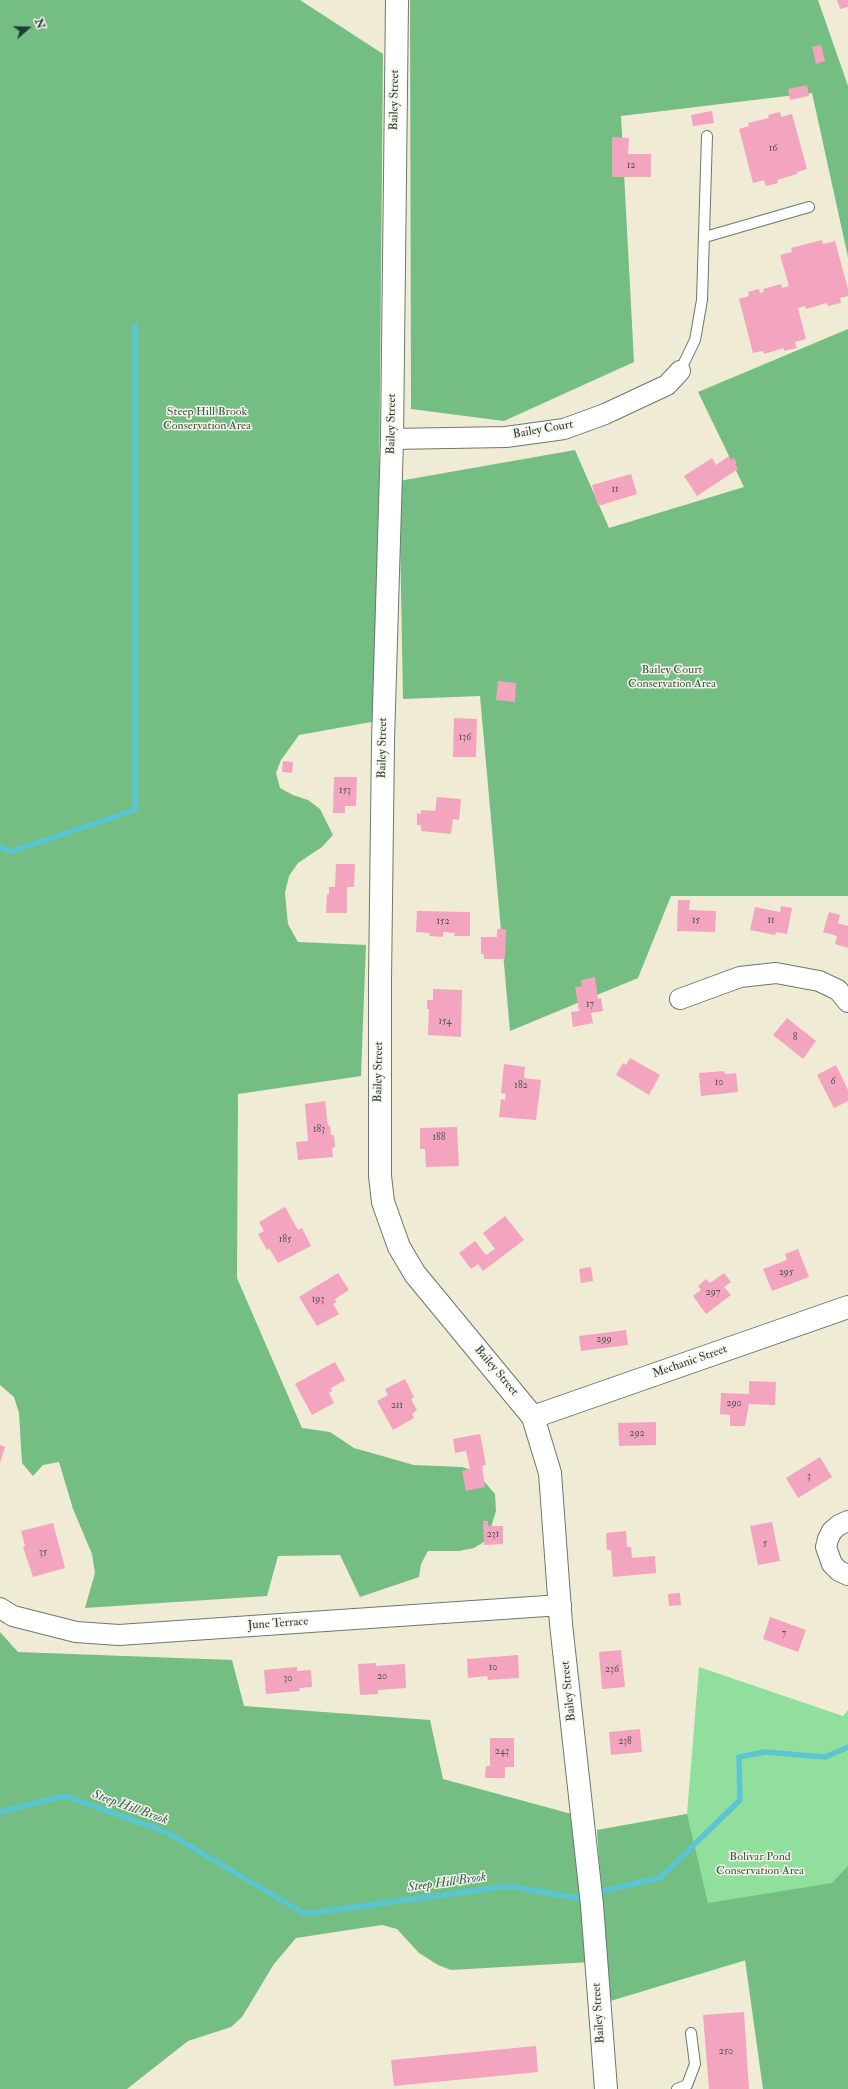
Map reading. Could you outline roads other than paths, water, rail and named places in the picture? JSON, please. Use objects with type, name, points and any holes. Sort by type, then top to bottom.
[{"type":"street","name":"Bailey Street","points":[[397,0],[392,439],[383,741],[378,1128],[380,1176],[383,1202],[399,1247],[415,1274],[533,1417],[550,1473],[561,1605],[561,1624],[591,1896],[606,2089]]},
{"type":"street","name":"Bailey Court","points":[[392,439],[506,437],[564,428],[605,414],[667,385],[680,371]]},
{"type":"street","points":[[680,999],[740,977],[776,974],[819,981],[838,990],[848,1002]]},
{"type":"street","name":"Mechanic Street","points":[[533,1417],[848,1307]]},
{"type":"street","points":[[848,1521],[839,1525],[832,1531],[828,1538],[826,1547],[832,1564],[839,1571],[848,1575]]},
{"type":"street","name":"June Terrace","points":[[0,1608],[13,1616],[70,1630],[119,1635],[561,1605]]},
{"type":"lane","points":[[680,371],[695,340],[702,300],[707,136]]},
{"type":"lane","points":[[705,237],[809,207]]},
{"type":"lane","points":[[678,2089],[687,2085],[695,2064],[692,2033]]},
{"type":"waterway","points":[[0,847],[10,852],[135,810],[135,325]]},
{"type":"waterway","name":"Steep Hill Brook","points":[[594,1893],[660,1878],[740,1800],[739,1757],[765,1752],[825,1757],[848,1747]]},
{"type":"waterway","name":"Steep Hill Brook","points":[[0,1812],[65,1796],[166,1832],[305,1914],[508,1886],[576,1898],[586,1895]]},
{"type":"park label","name":"Steep Hill Brook Conservation Area","points":[[207,419]]},
{"type":"park label","name":"Bailey Court Conservation Area","points":[[672,677]]},
{"type":"park label","name":"Bolivar Pond Conservation Area","points":[[760,1864]]}]
